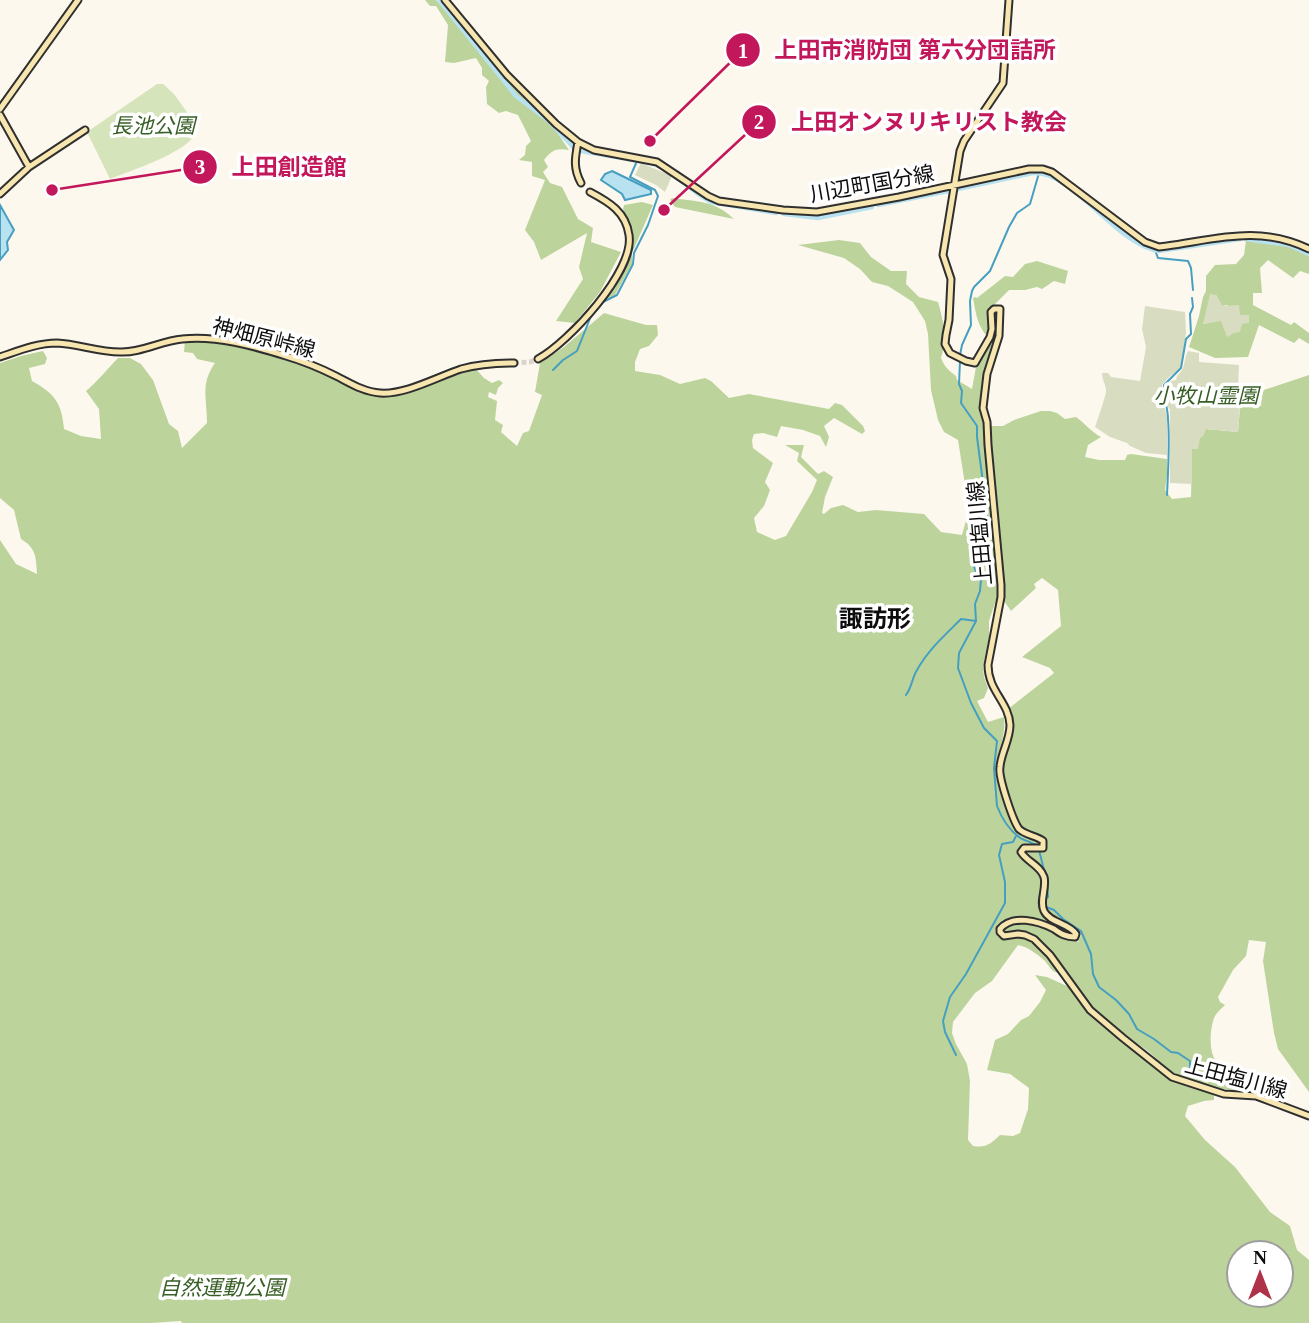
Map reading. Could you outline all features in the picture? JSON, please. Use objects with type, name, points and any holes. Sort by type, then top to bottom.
[{"type":"street","points":[[0,109],[78,0]]},
{"type":"street","name":"川辺町国分線","points":[[445,0],[508,75],[556,124],[578,142],[594,149],[657,162],[713,199],[783,210],[825,211],[1029,169],[1043,169],[1060,177],[1135,236],[1154,246],[1251,234],[1291,242],[1309,249]]},
{"type":"street","name":"上田塩川線","points":[[1009,0],[1003,83],[964,141],[956,169],[943,255],[951,279],[945,339],[948,350],[966,362],[975,363],[990,337],[992,310],[1000,309],[999,336],[987,374],[983,408],[987,422],[1002,585],[988,675],[1010,724],[1000,775],[1019,829],[1043,841],[1043,848],[1024,848],[1021,852],[1039,868],[1044,878],[1045,913],[1071,928],[1076,934],[1075,937],[1069,937],[1040,924],[1023,920],[1003,925],[1000,932],[1004,936],[1018,934],[1034,939],[1050,955],[1090,1010],[1172,1077],[1224,1094],[1256,1096],[1309,1116]]},
{"type":"street","points":[[0,115],[29,167]]},
{"type":"street","points":[[0,194],[29,167],[85,130]]},
{"type":"street","points":[[578,142],[575,166],[581,183]]},
{"type":"street","points":[[538,359],[554,349],[598,302],[616,278],[626,255],[629,239],[624,219],[618,209],[590,192]]},
{"type":"street","name":"神畑原峠線","points":[[0,357],[48,344],[123,352],[170,340],[209,338],[284,355],[362,389],[385,394],[476,365],[514,363]]},
{"type":"green space","points":[[425,0],[436,0],[542,110],[569,150],[555,150],[549,154],[544,160],[548,167],[543,172],[550,183],[562,187],[578,219],[593,228],[591,242],[621,252],[600,292],[575,323],[556,321],[583,279],[579,267],[587,233],[541,260],[534,242],[525,230],[545,180],[532,176],[532,162],[519,160],[525,155],[526,146],[531,141],[518,115],[506,111],[499,113],[487,104],[486,87],[489,81],[482,75],[482,68],[476,58],[454,63],[445,62],[448,25],[436,6],[430,6]]},
{"type":"green space","name":"長池公園","points":[[157,84],[163,84],[174,94],[197,126],[196,134],[179,149],[110,179],[87,132]]},
{"type":"green space","points":[[641,163],[672,176],[665,192],[635,175]]},
{"type":"green space","points":[[672,198],[712,205],[734,219],[675,207],[670,200]]},
{"type":"green space","points":[[642,202],[653,205],[632,253],[632,264],[615,295],[604,301],[619,280],[631,245],[624,205]]},
{"type":"green space","name":"自然運動公園","points":[[839,240],[860,243],[871,257],[891,271],[907,271],[906,284],[919,297],[938,302],[944,330],[941,358],[957,380],[972,389],[976,367],[991,339],[980,326],[973,298],[977,298],[1005,276],[1013,277],[1025,264],[1037,261],[1068,271],[1065,284],[1054,281],[1042,289],[1037,287],[1009,290],[995,304],[999,321],[981,408],[986,422],[999,584],[998,597],[989,621],[983,667],[988,688],[984,698],[977,701],[988,722],[1004,717],[997,766],[999,779],[1014,823],[1019,830],[1040,843],[1038,847],[1023,846],[1017,851],[1039,875],[1041,911],[1048,919],[1072,930],[1074,936],[1021,920],[1001,924],[995,931],[998,937],[1029,939],[1046,953],[1059,970],[1058,973],[1054,971],[1036,953],[1018,945],[992,981],[975,993],[953,1022],[952,1033],[967,1064],[970,1081],[968,1140],[973,1146],[985,1146],[1000,1135],[1013,1136],[1020,1133],[1028,1109],[1029,1088],[1010,1074],[987,1070],[995,1040],[1008,1034],[1021,1020],[1029,1016],[1040,1002],[1046,990],[1035,975],[1047,977],[1069,987],[1120,1040],[1174,1078],[1214,1094],[1214,1100],[1188,1106],[1185,1116],[1205,1140],[1235,1167],[1270,1212],[1290,1226],[1294,1239],[1225,1239],[1225,1309],[1295,1309],[1295,1243],[1297,1250],[1309,1260],[1309,1323],[0,1323],[0,540],[16,564],[37,574],[34,554],[30,546],[21,539],[14,510],[0,498],[0,363],[43,351],[47,358],[45,364],[29,368],[32,381],[56,400],[64,429],[81,436],[101,439],[99,409],[86,391],[118,358],[130,358],[141,364],[153,380],[169,424],[178,431],[182,448],[207,423],[206,385],[215,363],[197,359],[193,353],[184,352],[185,340],[220,343],[284,358],[383,395],[474,367],[492,383],[499,380],[503,383],[496,395],[489,392],[488,397],[497,401],[495,420],[503,425],[501,432],[517,446],[523,433],[529,431],[542,395],[535,392],[540,363],[564,347],[604,313],[646,325],[657,325],[658,335],[649,346],[640,349],[635,371],[660,375],[680,384],[705,378],[729,398],[749,394],[829,409],[835,403],[842,405],[863,426],[865,431],[862,434],[834,418],[824,426],[829,437],[826,447],[820,436],[781,426],[777,437],[763,433],[754,434],[753,448],[773,463],[765,482],[770,490],[764,506],[754,518],[757,532],[775,540],[786,536],[812,492],[817,480],[797,461],[799,453],[785,445],[804,445],[801,457],[818,474],[824,471],[833,477],[822,513],[843,505],[858,512],[876,510],[924,514],[941,532],[962,535],[969,510],[958,440],[944,432],[938,420],[931,390],[925,321],[913,302],[888,286],[872,282],[844,258],[798,245]]},
{"type":"green space","points":[[1246,240],[1289,246],[1309,255],[1309,274],[1300,271],[1293,278],[1268,260],[1260,268],[1262,293],[1253,293],[1253,305],[1291,325],[1294,322],[1309,333],[1309,344],[1299,338],[1294,343],[1259,325],[1248,357],[1215,358],[1189,347],[1206,291],[1206,276],[1215,265],[1236,264],[1244,255]],"holes":[[[1216,295],[1222,306],[1227,305],[1240,315],[1203,324]]]},
{"type":"green space","points":[[1210,294],[1216,295],[1222,306],[1239,305],[1240,315],[1249,315],[1249,323],[1242,324],[1240,332],[1227,337],[1221,321],[1203,324]]},
{"type":"green space","points":[[1145,306],[1185,312],[1186,333],[1181,368],[1162,385],[1167,417],[1167,455],[1146,453],[1095,427],[1106,391],[1102,373],[1140,381],[1146,347],[1142,329]]},
{"type":"green space","name":"小牧山霊園","points":[[1188,351],[1199,353],[1199,362],[1239,365],[1238,388],[1241,393],[1238,432],[1206,429],[1200,438],[1198,449],[1192,449],[1192,484],[1170,483],[1170,410],[1165,387],[1176,380]]},
{"type":"green space","points":[[1309,375],[1309,1092],[1278,1049],[1263,961],[1266,942],[1249,940],[1246,956],[1233,970],[1218,997],[1225,1005],[1215,1016],[1212,1027],[1211,1049],[1221,1074],[1241,1090],[1221,1089],[1173,1073],[1111,1024],[1080,994],[1044,943],[1036,937],[1022,930],[1003,932],[1004,928],[1025,923],[1034,924],[1068,940],[1078,942],[1081,935],[1074,927],[1054,918],[1046,911],[1045,876],[1040,866],[1025,855],[1024,851],[1043,851],[1045,841],[1020,825],[1002,775],[1010,739],[1008,709],[1054,673],[1050,668],[1022,657],[1061,626],[1058,590],[1042,578],[1034,584],[1036,588],[1011,611],[1004,601],[1005,589],[989,445],[990,426],[1003,426],[1041,411],[1057,413],[1065,419],[1076,417],[1101,437],[1088,445],[1085,457],[1125,460],[1127,455],[1131,454],[1167,459],[1165,490],[1172,499],[1191,497],[1192,449],[1206,429],[1238,432],[1240,407],[1261,406],[1262,396],[1241,396],[1241,393],[1261,391]]},
{"type":"water","points":[[612,171],[651,190],[651,194],[625,200],[622,194],[601,180],[605,174]]},
{"type":"water","points":[[0,205],[14,230],[7,242],[8,250],[0,260]]},
{"type":"waterway","points":[[439,0],[516,96],[549,121],[573,147]]},
{"type":"waterway","points":[[581,151],[661,167]]},
{"type":"waterway","points":[[594,312],[603,302],[617,295],[633,264],[634,253],[658,196],[655,190],[630,177],[637,161]]},
{"type":"waterway","points":[[958,189],[1033,173],[1048,175],[1064,183],[1127,236],[1143,246],[1159,251],[1240,239]]},
{"type":"waterway","points":[[960,355],[971,325],[972,291],[990,271],[1017,213],[1030,204],[1039,173]]},
{"type":"waterway","points":[[677,178],[711,202],[776,213]]},
{"type":"waterway","points":[[878,205],[949,191]]},
{"type":"waterway","points":[[784,214],[818,218],[872,207]]},
{"type":"waterway","points":[[1246,239],[1289,245],[1309,254]]},
{"type":"waterway","points":[[1155,250],[1158,258],[1188,261],[1193,290]]},
{"type":"waterway","points":[[1167,495],[1169,428],[1164,385],[1181,368],[1186,339],[1191,334],[1192,298]]},
{"type":"waterway","points":[[553,370],[577,351],[591,316]]},
{"type":"waterway","points":[[960,361],[961,403],[977,426],[987,513],[986,530],[972,560],[981,579],[975,604],[976,621],[959,653],[958,668],[984,728],[997,741],[994,768],[999,811],[1013,832],[1038,846],[1044,870]]},
{"type":"waterway","points":[[906,695],[917,670],[937,643],[961,619],[976,621]]},
{"type":"waterway","points":[[956,1055],[943,1021],[950,997],[966,974],[1005,903],[1005,882],[999,855],[1002,844],[1013,842],[1016,836]]},
{"type":"waterway","points":[[1044,900],[1048,897],[1047,886]]},
{"type":"waterway","points":[[1045,905],[1081,931],[1091,954],[1093,974],[1099,987],[1129,1014],[1137,1029],[1171,1052],[1190,1061],[1190,1071],[1201,1079]]},
{"type":"tunnel","points":[[514,363],[538,359]]},
{"type":"place","name":"上田市消防団 第六分団詰所","points":[[650,141]]},
{"type":"place","name":"上田創造館","points":[[52,190]]},
{"type":"place","name":"上田オンヌリキリスト教会","points":[[664,210]]},
{"type":"district","name":"諏訪形","points":[[875,619]]}]
